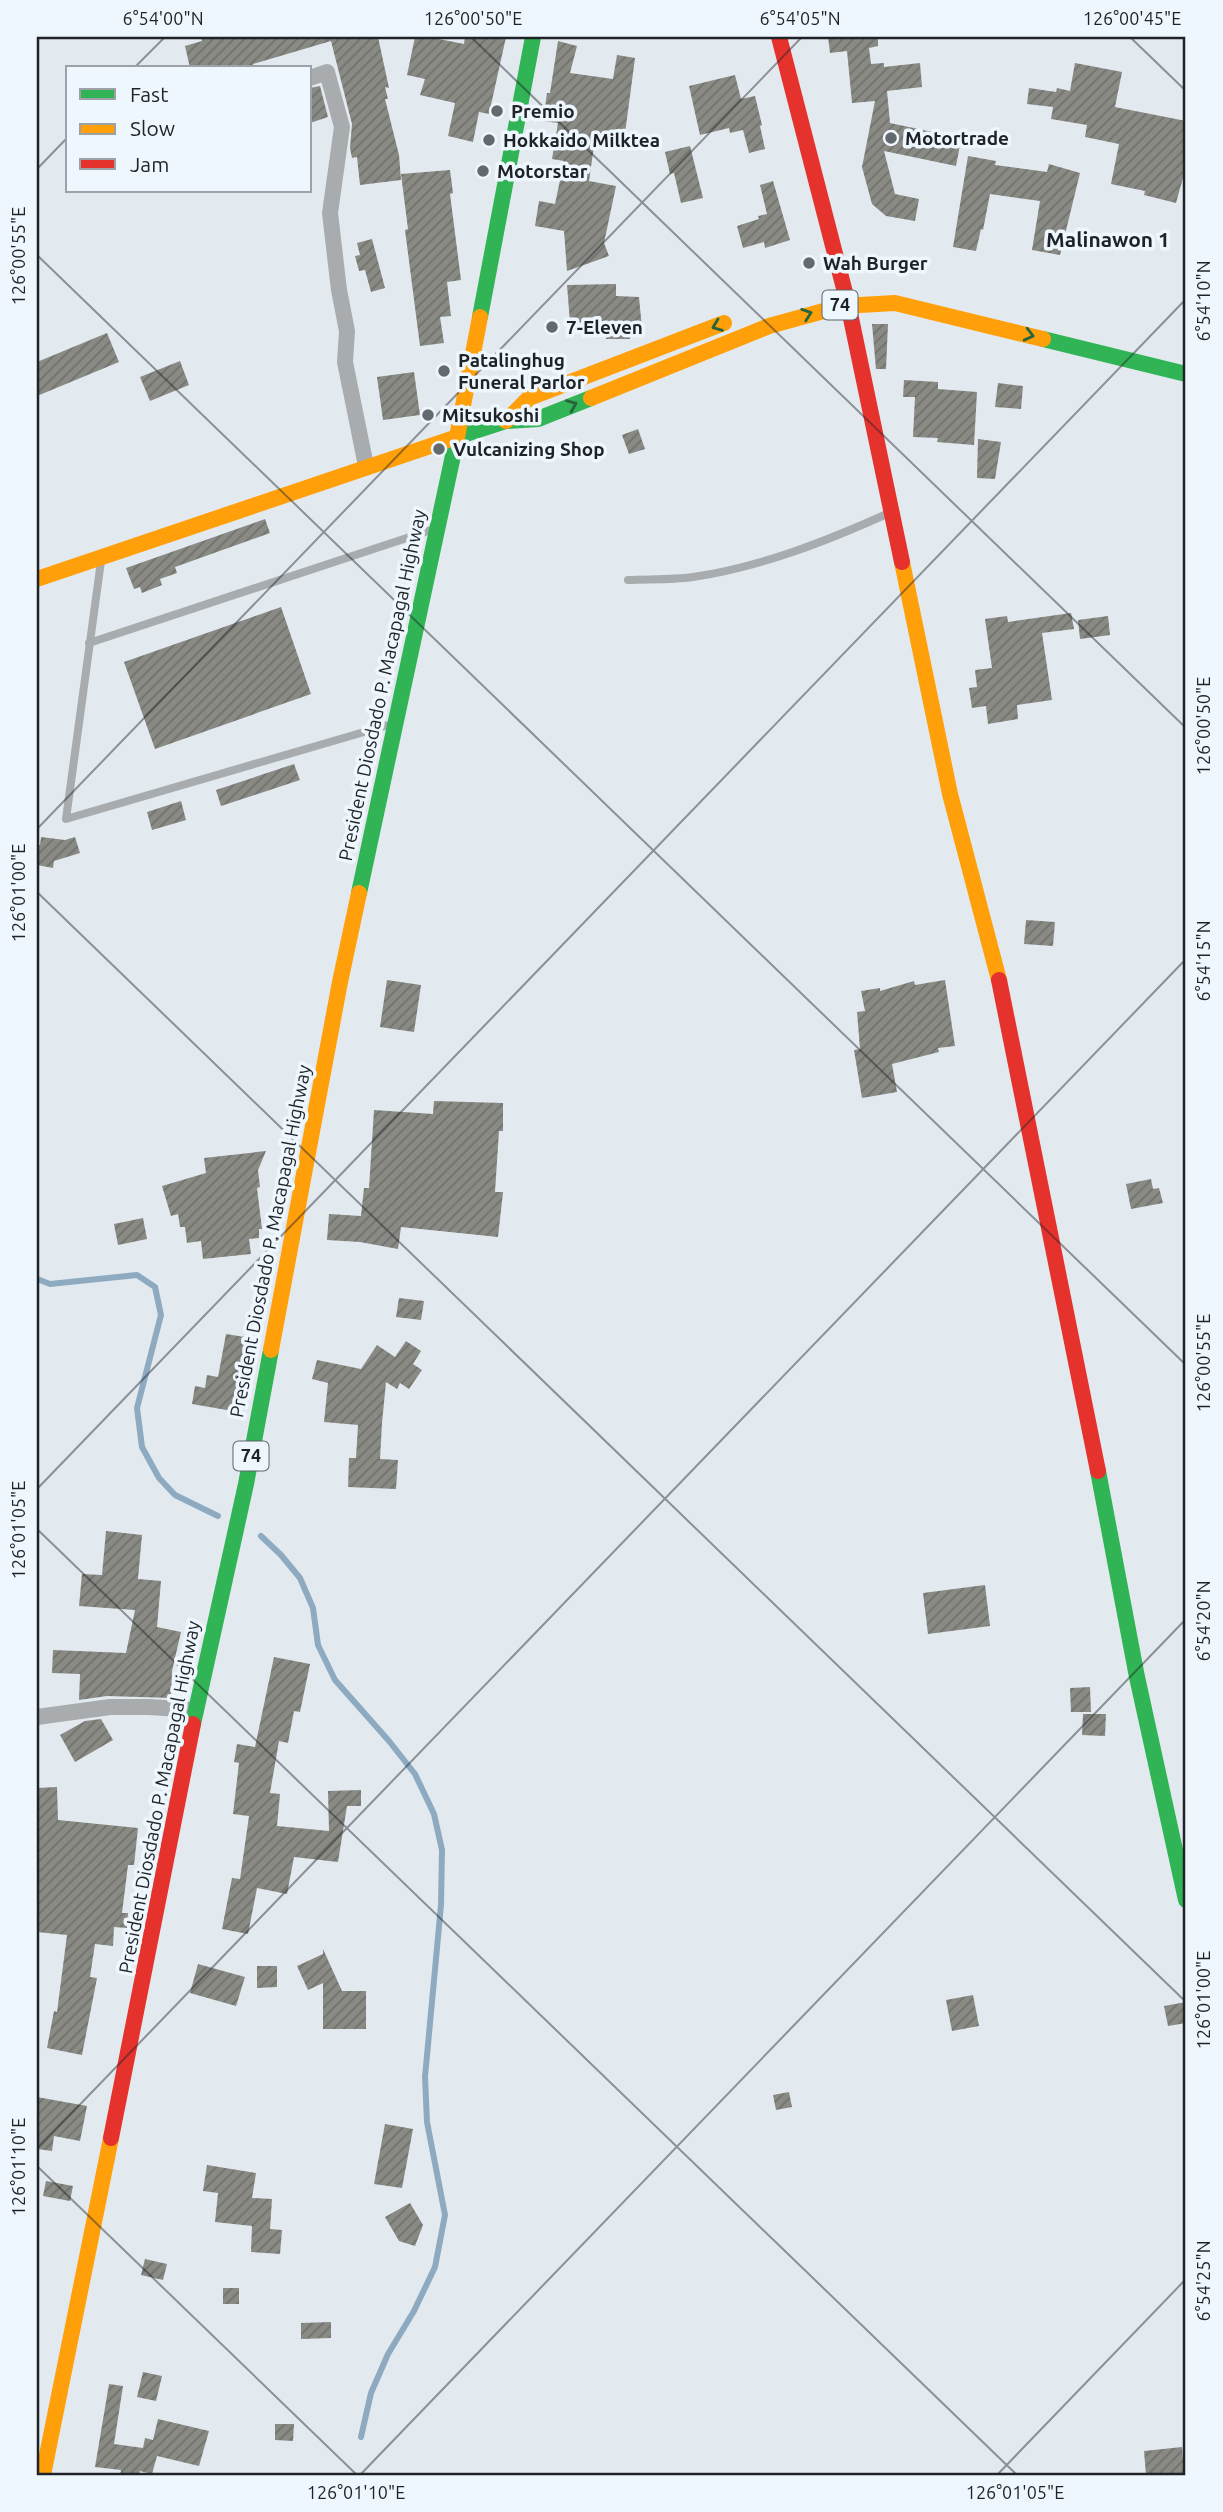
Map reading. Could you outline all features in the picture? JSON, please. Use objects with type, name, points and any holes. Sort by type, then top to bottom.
[{"type":"main road","name":"President Diosdado P. Macapagal Highway","points":[[44,2475],[42,2453],[248,1471],[340,982],[457,437],[533,37]]},
{"type":"main road","points":[[779,37],[850,283],[848,304],[950,794],[994,955],[1096,1448],[1135,1664],[1186,1900]]},
{"type":"main road","name":"74","points":[[824,288],[850,283]]},
{"type":"main road","name":"74","points":[[457,437],[506,421],[538,419],[774,325],[820,309],[848,304],[895,303],[1185,370]]},
{"type":"main road","points":[[998,328],[1003,308]]},
{"type":"main road","name":"74","points":[[506,421],[529,398],[742,316]]},
{"type":"main road","points":[[37,579],[457,437]]},
{"type":"street","points":[[312,77],[327,72],[342,127],[330,213],[347,331],[345,362],[366,466]]},
{"type":"street","points":[[37,1717],[110,1707],[196,1710]]},
{"type":"lane","points":[[628,580],[691,577],[731,569],[794,551],[892,512]]},
{"type":"lane","points":[[89,643],[437,528]]},
{"type":"lane","points":[[101,558],[66,819],[394,723]]},
{"type":"building","points":[[201,37],[378,37],[389,88],[385,87],[388,99],[385,99],[399,155],[401,180],[360,185],[357,157],[352,158],[350,148],[352,124],[331,41],[254,66],[190,66],[185,46],[202,41]]},
{"type":"building","points":[[415,37],[464,44],[465,37],[506,37],[489,114],[479,112],[473,142],[448,136],[455,103],[420,95],[425,79],[407,75]]},
{"type":"building","points":[[828,37],[878,37],[878,46],[869,48],[871,64],[884,63],[884,67],[920,63],[922,87],[887,91],[890,123],[947,135],[946,143],[960,145],[956,166],[884,151],[895,194],[919,199],[915,221],[886,216],[872,204],[862,167],[875,101],[852,103],[847,51],[830,53]]},
{"type":"building","points":[[558,41],[577,46],[570,73],[613,79],[617,55],[635,58],[624,141],[595,139],[589,181],[616,186],[604,243],[609,256],[567,271],[564,231],[535,226],[539,201],[555,204],[564,161],[552,159],[558,123],[543,121]]},
{"type":"building","points":[[1075,63],[1122,72],[1115,107],[1186,121],[1186,167],[1176,203],[1144,195],[1145,191],[1111,184],[1119,144],[1085,137],[1087,125],[1051,119],[1053,107],[1027,104],[1029,88],[1070,91]]},
{"type":"building","points":[[735,75],[741,99],[755,96],[765,149],[749,153],[743,130],[730,133],[729,128],[700,135],[689,86]]},
{"type":"building","points":[[320,86],[328,117],[312,122],[312,88]]},
{"type":"building","points":[[690,146],[703,198],[681,203],[674,173],[670,174],[665,152]]},
{"type":"building","points":[[968,156],[996,161],[995,165],[1047,172],[1049,164],[1080,173],[1060,255],[1032,250],[1040,201],[990,194],[976,251],[953,247]]},
{"type":"building","points":[[450,170],[453,193],[450,194],[461,280],[447,282],[451,316],[440,317],[444,343],[420,346],[405,230],[408,229],[401,174]]},
{"type":"building","points":[[773,181],[790,240],[765,248],[764,242],[743,248],[737,226],[767,214],[760,185]]},
{"type":"building","points":[[372,239],[385,288],[371,292],[365,270],[359,271],[355,256],[360,255],[357,243]]},
{"type":"building","points":[[616,284],[616,296],[639,297],[642,329],[629,330],[630,339],[606,339],[606,321],[570,323],[567,285]]},
{"type":"building","points":[[872,324],[888,324],[886,369],[876,369]]},
{"type":"building","points":[[107,333],[119,362],[37,396],[37,362]]},
{"type":"building","points":[[180,361],[189,385],[150,401],[140,377]]},
{"type":"building","points":[[414,372],[420,415],[383,420],[377,377]]},
{"type":"building","points":[[904,380],[938,382],[938,389],[977,392],[974,445],[937,442],[938,438],[913,437],[915,397],[903,397]]},
{"type":"building","points":[[998,383],[1023,386],[1021,409],[995,407]]},
{"type":"building","points":[[638,429],[645,449],[629,454],[622,435]]},
{"type":"building","points":[[978,439],[1001,442],[995,479],[977,478]]},
{"type":"building","points":[[265,519],[270,533],[175,567],[177,573],[160,579],[162,585],[142,593],[140,587],[134,589],[126,568]]},
{"type":"building","points":[[281,607],[311,694],[155,749],[124,662]]},
{"type":"building","points":[[1071,613],[1074,629],[1042,633],[1052,700],[1017,705],[1018,719],[988,724],[986,706],[972,708],[969,688],[977,687],[975,670],[992,668],[985,619],[1007,616],[1008,622]]},
{"type":"building","points":[[1108,616],[1110,635],[1080,639],[1078,620]]},
{"type":"building","points":[[294,764],[300,780],[221,806],[216,790]]},
{"type":"building","points":[[181,801],[186,820],[152,830],[147,812]]},
{"type":"building","points":[[41,837],[65,840],[75,837],[80,853],[54,861],[53,868],[37,865],[37,844],[40,845]]},
{"type":"building","points":[[1026,920],[1055,922],[1053,946],[1024,944]]},
{"type":"building","points":[[387,980],[421,985],[414,1032],[380,1027]]},
{"type":"building","points":[[945,980],[955,1046],[938,1048],[939,1052],[892,1064],[897,1092],[862,1098],[854,1050],[860,1049],[857,1012],[865,1011],[861,991],[880,988],[880,991],[914,981],[915,985]]},
{"type":"building","points":[[434,1101],[503,1103],[503,1131],[499,1131],[495,1192],[503,1192],[498,1237],[401,1227],[398,1249],[360,1242],[327,1240],[329,1214],[361,1216],[364,1188],[369,1188],[374,1110],[433,1114]]},
{"type":"building","points":[[266,1151],[258,1170],[260,1187],[257,1188],[262,1229],[259,1229],[259,1238],[249,1239],[251,1254],[203,1259],[201,1241],[187,1243],[185,1227],[180,1227],[178,1214],[171,1216],[162,1186],[206,1173],[204,1158]]},
{"type":"building","points":[[1151,1179],[1153,1189],[1159,1188],[1163,1203],[1131,1209],[1126,1184]]},
{"type":"building","points":[[143,1218],[147,1239],[118,1245],[114,1224]]},
{"type":"building","points":[[399,1298],[424,1301],[421,1320],[396,1317]]},
{"type":"building","points":[[226,1334],[251,1338],[238,1412],[192,1404],[195,1386],[205,1388],[207,1375],[218,1377]]},
{"type":"building","points":[[406,1341],[421,1351],[413,1364],[422,1370],[409,1389],[400,1383],[397,1389],[386,1382],[382,1423],[380,1459],[398,1460],[396,1489],[348,1487],[349,1458],[356,1458],[358,1425],[324,1422],[328,1383],[312,1379],[317,1360],[361,1369],[377,1345],[395,1357]]},
{"type":"building","points":[[106,1531],[142,1535],[138,1579],[161,1581],[157,1627],[181,1632],[172,1671],[171,1698],[107,1696],[79,1700],[80,1674],[52,1673],[53,1650],[126,1653],[135,1610],[79,1606],[82,1574],[102,1575]]},
{"type":"building","points":[[985,1585],[990,1626],[928,1634],[923,1593]]},
{"type":"building","points":[[274,1657],[310,1664],[300,1712],[294,1711],[288,1743],[279,1741],[270,1793],[280,1794],[277,1826],[329,1831],[328,1791],[361,1790],[361,1806],[347,1806],[338,1862],[294,1857],[287,1894],[257,1888],[248,1934],[222,1929],[232,1878],[240,1879],[249,1816],[233,1814],[239,1763],[234,1762],[237,1744],[255,1747]]},
{"type":"building","points":[[1090,1687],[1091,1712],[1071,1712],[1070,1688]]},
{"type":"building","points":[[1083,1714],[1106,1714],[1105,1736],[1082,1735]]},
{"type":"building","points":[[101,1719],[113,1740],[75,1762],[60,1735],[85,1721]]},
{"type":"building","points":[[57,1787],[58,1820],[138,1828],[134,1865],[128,1865],[122,1913],[128,1913],[127,1928],[114,1927],[113,1946],[95,1944],[90,1977],[97,1978],[82,2055],[47,2048],[54,2011],[57,2012],[67,1935],[37,1932],[37,1788]]},
{"type":"building","points":[[323,1949],[342,1991],[366,1991],[366,2029],[323,2029],[323,1983],[308,1990],[297,1966],[323,1954]]},
{"type":"building","points":[[198,1964],[245,1977],[236,2006],[190,1993]]},
{"type":"building","points":[[257,1966],[277,1966],[277,1987],[257,1988]]},
{"type":"building","points":[[973,1995],[979,2026],[952,2031],[946,2000]]},
{"type":"building","points":[[1186,2002],[1186,2023],[1168,2026],[1164,2006]]},
{"type":"building","points":[[789,2092],[792,2107],[776,2110],[773,2095]]},
{"type":"building","points":[[37,2097],[87,2106],[80,2141],[54,2136],[52,2151],[37,2149]]},
{"type":"building","points":[[385,2124],[413,2129],[402,2188],[374,2184]]},
{"type":"building","points":[[207,2165],[256,2173],[252,2198],[272,2199],[270,2229],[282,2230],[280,2254],[251,2252],[252,2226],[215,2222],[218,2193],[203,2191]]},
{"type":"building","points":[[46,2181],[73,2186],[70,2201],[43,2196]]},
{"type":"building","points":[[410,2203],[423,2225],[415,2246],[399,2241],[385,2217]]},
{"type":"building","points":[[145,2259],[167,2264],[163,2280],[141,2275]]},
{"type":"building","points":[[223,2288],[239,2288],[239,2304],[223,2304]]},
{"type":"building","points":[[331,2322],[331,2338],[301,2339],[301,2323]]},
{"type":"building","points":[[143,2372],[162,2376],[156,2401],[137,2397]]},
{"type":"building","points":[[109,2384],[123,2386],[114,2444],[143,2448],[145,2438],[153,2440],[158,2419],[209,2431],[199,2466],[157,2456],[152,2474],[140,2471],[139,2475],[120,2475],[121,2470],[95,2467]]},
{"type":"building","points":[[275,2424],[294,2424],[293,2441],[275,2440]]},
{"type":"building","points":[[1182,2447],[1184,2475],[1146,2475],[1144,2451]]},
{"type":"waterway","points":[[37,1279],[50,1284],[137,1275],[155,1287],[161,1315],[137,1408],[142,1447],[159,1478],[175,1495],[218,1516]]},
{"type":"waterway","points":[[261,1536],[300,1578],[313,1608],[318,1645],[335,1680],[415,1774],[434,1814],[442,1850],[441,1905],[425,2077],[427,2122],[445,2215],[435,2267],[414,2311],[388,2354],[371,2393],[361,2437]]},
{"type":"traffic: fast","points":[[480,317],[533,37]]},
{"type":"traffic: fast","points":[[1043,339],[1186,374]]},
{"type":"traffic: fast","points":[[359,893],[457,437],[506,421],[538,419],[591,398]]},
{"type":"traffic: fast","points":[[193,1724],[246,1484],[271,1350]]},
{"type":"traffic: fast","points":[[1098,1471],[1137,1677],[1186,1900]]},
{"type":"traffic: slow","points":[[591,398],[769,326],[842,306],[895,303],[1043,339]]},
{"type":"traffic: slow","points":[[37,579],[457,437],[480,317]]},
{"type":"traffic: slow","points":[[506,421],[529,398],[724,323]]},
{"type":"traffic: slow","points":[[902,562],[950,794],[999,980]]},
{"type":"traffic: slow","points":[[271,1350],[359,893]]},
{"type":"traffic: slow","points":[[43,2475],[111,2138]]},
{"type":"traffic: jam","points":[[779,37],[848,304],[902,562]]},
{"type":"traffic: jam","points":[[999,980],[1098,1471]]},
{"type":"traffic: jam","points":[[111,2138],[193,1724]]},
{"type":"place","name":"Premio","points":[[497,111]]},
{"type":"place","name":"Motortrade","points":[[891,138]]},
{"type":"place","name":"Hokkaido Milktea","points":[[489,140]]},
{"type":"place","name":"Motorstar","points":[[483,171]]},
{"type":"place","name":"Wah Burger","points":[[809,263]]},
{"type":"place","name":"7-Eleven","points":[[552,327]]},
{"type":"place","name":"Patalinghug Funeral Parlor","points":[[444,371]]},
{"type":"place","name":"Mitsukoshi","points":[[428,415]]},
{"type":"place","name":"Vulcanizing Shop","points":[[439,449]]},
{"type":"district","name":"Malinawon 1","points":[[1108,240]]}]
